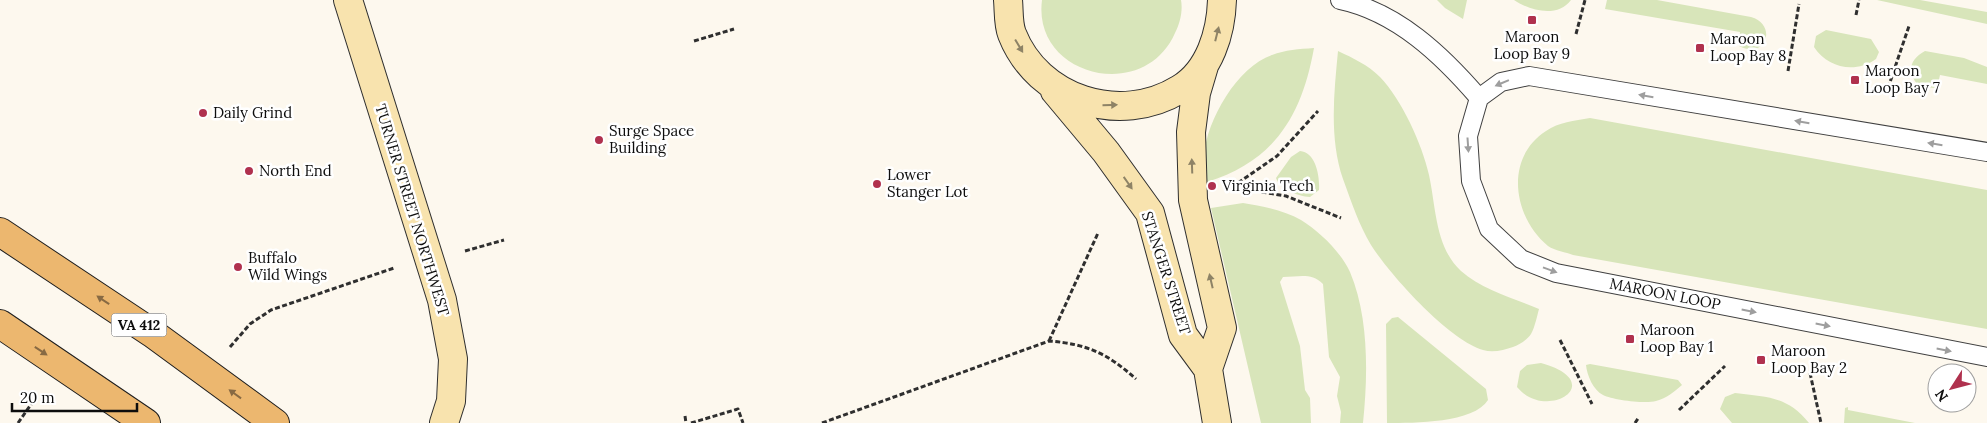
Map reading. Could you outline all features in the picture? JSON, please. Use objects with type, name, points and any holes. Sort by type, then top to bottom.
[{"type":"main road","name":"VA 412","points":[[0,232],[152,333],[274,423]]},
{"type":"main road","points":[[0,324],[146,423]]},
{"type":"street","name":"TURNER STREET NORTHWEST","points":[[348,0],[442,300],[454,359],[451,401],[444,423]]},
{"type":"street","points":[[1008,0],[1012,33],[1030,65],[1049,83],[1075,99],[1100,106],[1146,104],[1181,89],[1204,66],[1216,40],[1222,0]]},
{"type":"street","name":"STANGER STREET","points":[[1204,66],[1196,93],[1191,132],[1193,200],[1222,328],[1208,369]]},
{"type":"street","name":"STANGER STREET","points":[[1049,83],[1106,152],[1150,213],[1183,336],[1208,369],[1217,423]]},
{"type":"lane","points":[[1340,0],[1363,5],[1393,20],[1452,66],[1479,98],[1501,82],[1529,76],[1987,152]]},
{"type":"lane","name":"MAROON LOOP","points":[[1479,98],[1468,136],[1471,181],[1489,229],[1521,259],[1556,273],[1987,357]]},
{"type":"path","points":[[1576,34],[1585,0]]},
{"type":"path","points":[[1856,15],[1859,0]]},
{"type":"path","points":[[1788,71],[1800,4]]},
{"type":"path","points":[[1888,88],[1909,26]]},
{"type":"path","points":[[694,41],[734,28]]},
{"type":"path","points":[[1318,111],[1277,156],[1232,187],[1286,196],[1341,218]]},
{"type":"path","points":[[1049,341],[1098,233]]},
{"type":"path","points":[[463,252],[504,240]]},
{"type":"path","points":[[230,348],[250,324],[270,310],[397,268]]},
{"type":"path","points":[[1560,340],[1592,404]]},
{"type":"path","points":[[822,423],[1049,341],[1070,343],[1095,350],[1117,362],[1136,379]]},
{"type":"path","points":[[1679,410],[1725,366]]},
{"type":"path","points":[[1810,373],[1821,423]]},
{"type":"path","points":[[18,423],[32,403]]},
{"type":"path","points":[[691,423],[738,409],[743,423]]},
{"type":"path","points":[[685,416],[686,423]]},
{"type":"path","points":[[1635,423],[1639,417]]},
{"type":"green space","points":[[1042,0],[1181,0],[1182,4],[1180,21],[1175,33],[1160,55],[1140,68],[1117,74],[1093,72],[1072,63],[1054,47],[1044,26]]},
{"type":"green space","points":[[1437,0],[1467,0],[1463,19],[1445,8]]},
{"type":"green space","points":[[1514,0],[1571,0],[1559,9],[1544,11],[1536,10]]},
{"type":"green space","points":[[1607,0],[1657,0],[1751,17],[1759,21],[1764,27],[1766,33],[1765,40],[1762,45],[1748,49],[1739,46],[1740,32],[1605,9]]},
{"type":"green space","points":[[1877,0],[1920,0],[1987,12],[1987,24]]},
{"type":"green space","points":[[1826,30],[1871,39],[1879,52],[1876,59],[1868,64],[1851,67],[1834,64],[1827,60],[1814,47],[1816,36]]},
{"type":"green space","points":[[1314,48],[1302,94],[1282,132],[1268,148],[1251,162],[1231,173],[1207,182],[1204,155],[1206,141],[1218,111],[1236,83],[1259,61],[1272,55],[1298,49]]},
{"type":"green space","points":[[1338,51],[1360,62],[1380,77],[1403,110],[1416,136],[1426,163],[1441,239],[1452,261],[1469,278],[1499,293],[1539,309],[1531,334],[1520,344],[1498,351],[1491,351],[1469,344],[1454,334],[1421,305],[1392,273],[1371,245],[1349,196],[1336,148],[1334,115]]},
{"type":"green space","points":[[1925,51],[1964,58],[1987,67],[1987,84],[1940,75],[1937,88],[1920,87],[1913,77],[1911,68],[1915,59]]},
{"type":"green space","points":[[1590,118],[1987,190],[1987,329],[1573,255],[1551,248],[1536,234],[1527,220],[1518,188],[1519,172],[1524,156],[1533,143],[1546,131],[1561,124]]},
{"type":"green space","points":[[1300,151],[1310,156],[1318,172],[1319,190],[1310,197],[1290,192],[1281,186],[1276,178],[1291,157]]},
{"type":"green space","points":[[1243,203],[1280,211],[1301,220],[1329,243],[1346,264],[1356,289],[1364,327],[1366,385],[1363,423],[1340,423],[1341,412],[1337,396],[1340,377],[1329,357],[1323,284],[1314,278],[1304,276],[1283,277],[1280,282],[1300,346],[1305,390],[1310,398],[1311,423],[1261,423],[1211,208]]},
{"type":"green space","points":[[1398,317],[1486,389],[1488,400],[1481,408],[1457,417],[1442,420],[1387,423],[1386,324],[1392,318]]},
{"type":"green space","points":[[1541,363],[1561,371],[1571,380],[1572,388],[1566,396],[1556,400],[1543,401],[1529,397],[1517,387],[1520,371],[1527,365]]},
{"type":"green space","points":[[1590,364],[1678,380],[1682,385],[1667,396],[1656,401],[1637,402],[1621,400],[1599,393],[1589,378],[1586,365]]},
{"type":"green space","points":[[1735,393],[1776,399],[1793,407],[1809,423],[1732,423],[1720,409],[1725,397]]},
{"type":"green space","points":[[1848,407],[1848,410],[1915,423],[1844,423],[1845,408]]},
{"type":"place","name":"Maroon Loop Bay 9","points":[[1532,20]]},
{"type":"place","name":"Maroon Loop Bay 8","points":[[1700,48]]},
{"type":"place","name":"Maroon Loop Bay 7","points":[[1855,80]]},
{"type":"place","name":"Daily Grind","points":[[203,113]]},
{"type":"place","name":"Surge Space Building","points":[[599,140]]},
{"type":"place","name":"North End","points":[[249,171]]},
{"type":"place","name":"Lower Stanger Lot","points":[[877,184]]},
{"type":"place","name":"Virginia Tech","points":[[1212,186]]},
{"type":"place","name":"Buffalo Wild Wings","points":[[238,267]]},
{"type":"place","name":"Maroon Loop Bay 1","points":[[1630,339]]},
{"type":"place","name":"Maroon Loop Bay 2","points":[[1761,360]]}]
